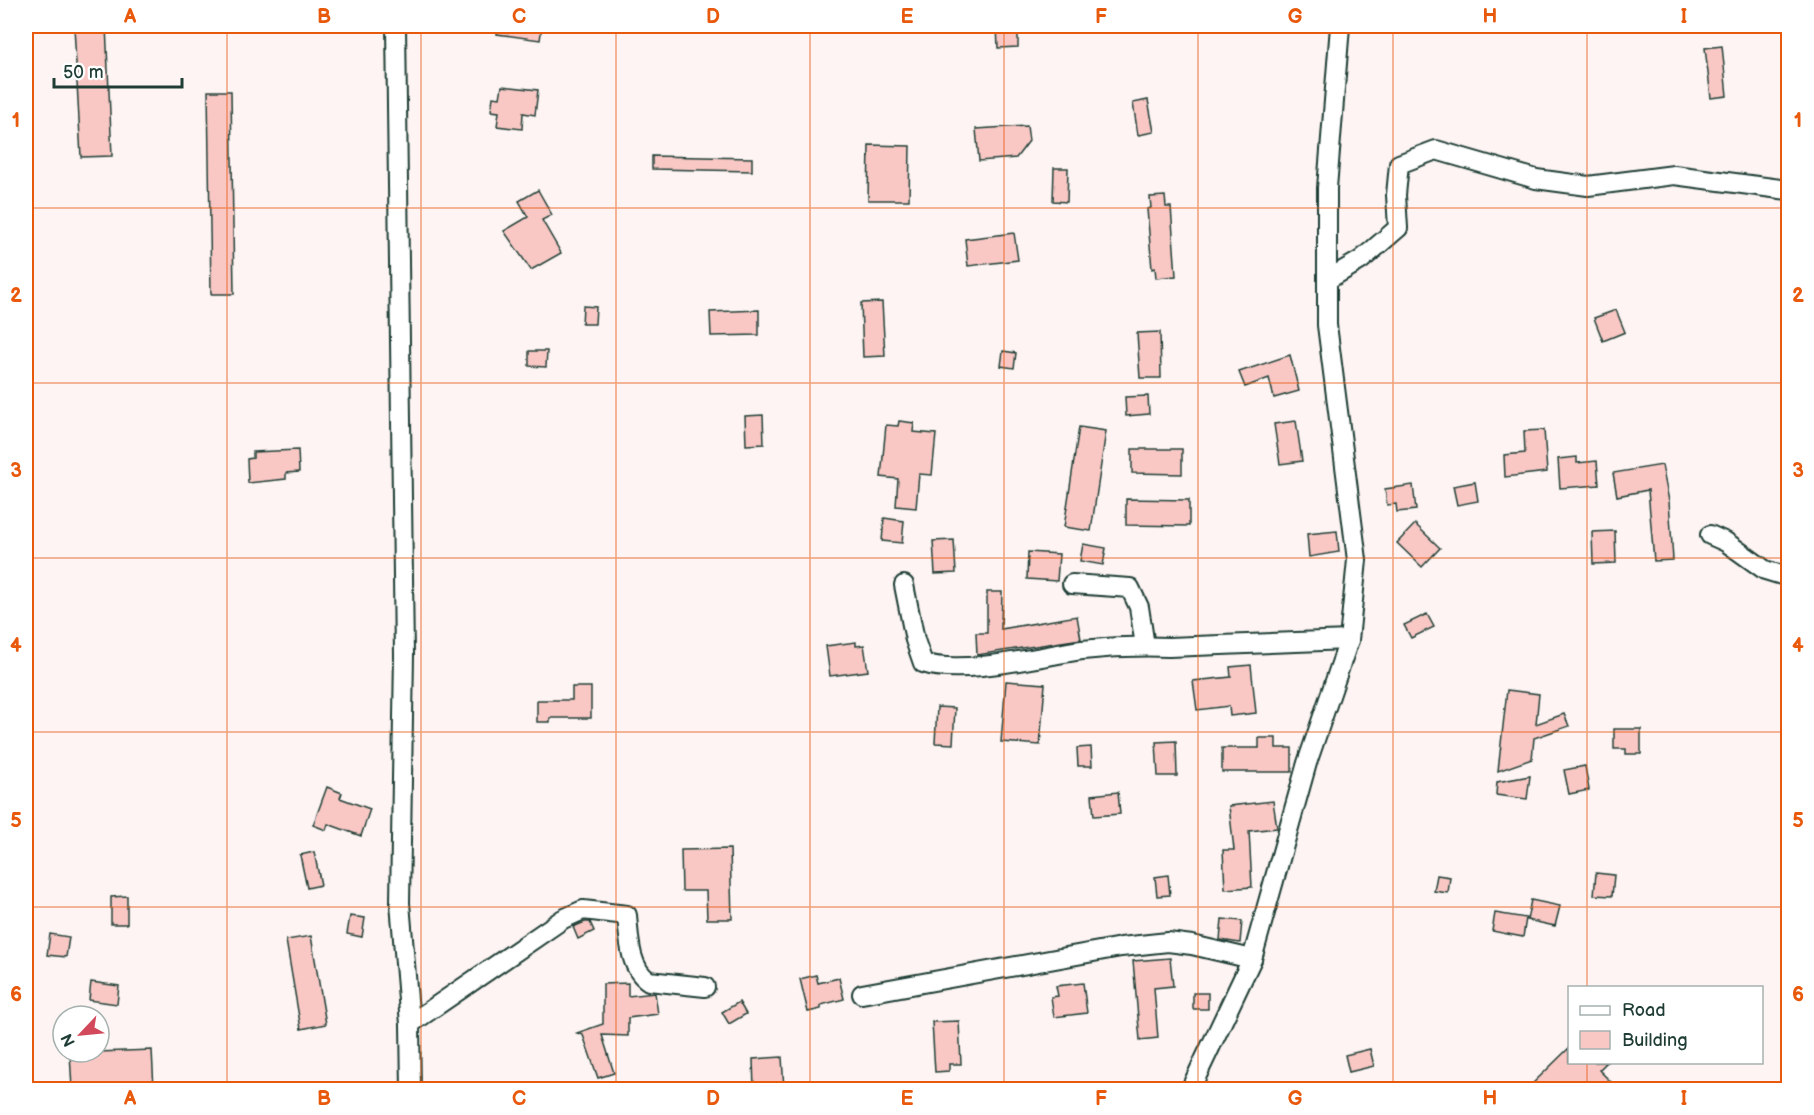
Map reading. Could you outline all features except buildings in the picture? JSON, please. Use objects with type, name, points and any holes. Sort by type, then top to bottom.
[{"type":"street","points":[[396,26],[404,655],[400,903],[410,1024],[411,1089]]},
{"type":"street","points":[[1190,1089],[1252,959],[1307,763],[1349,640],[1357,560],[1327,325],[1327,188],[1340,26]]},
{"type":"street","points":[[1327,280],[1361,260],[1398,228],[1396,195],[1399,164],[1436,150],[1536,179],[1588,186],[1674,175],[1788,190]]},
{"type":"street","points":[[1710,535],[1726,542],[1765,570],[1788,577]]},
{"type":"street","points":[[1072,584],[1130,588],[1139,607],[1145,646]]},
{"type":"street","points":[[904,585],[915,640],[923,663],[938,668],[1003,662],[1085,650],[1349,640]]},
{"type":"street","points":[[410,1024],[563,919],[583,910],[627,915],[630,945],[638,973],[649,981],[705,987]]},
{"type":"street","points":[[862,994],[1121,947],[1168,942],[1192,945],[1252,959]]}]
